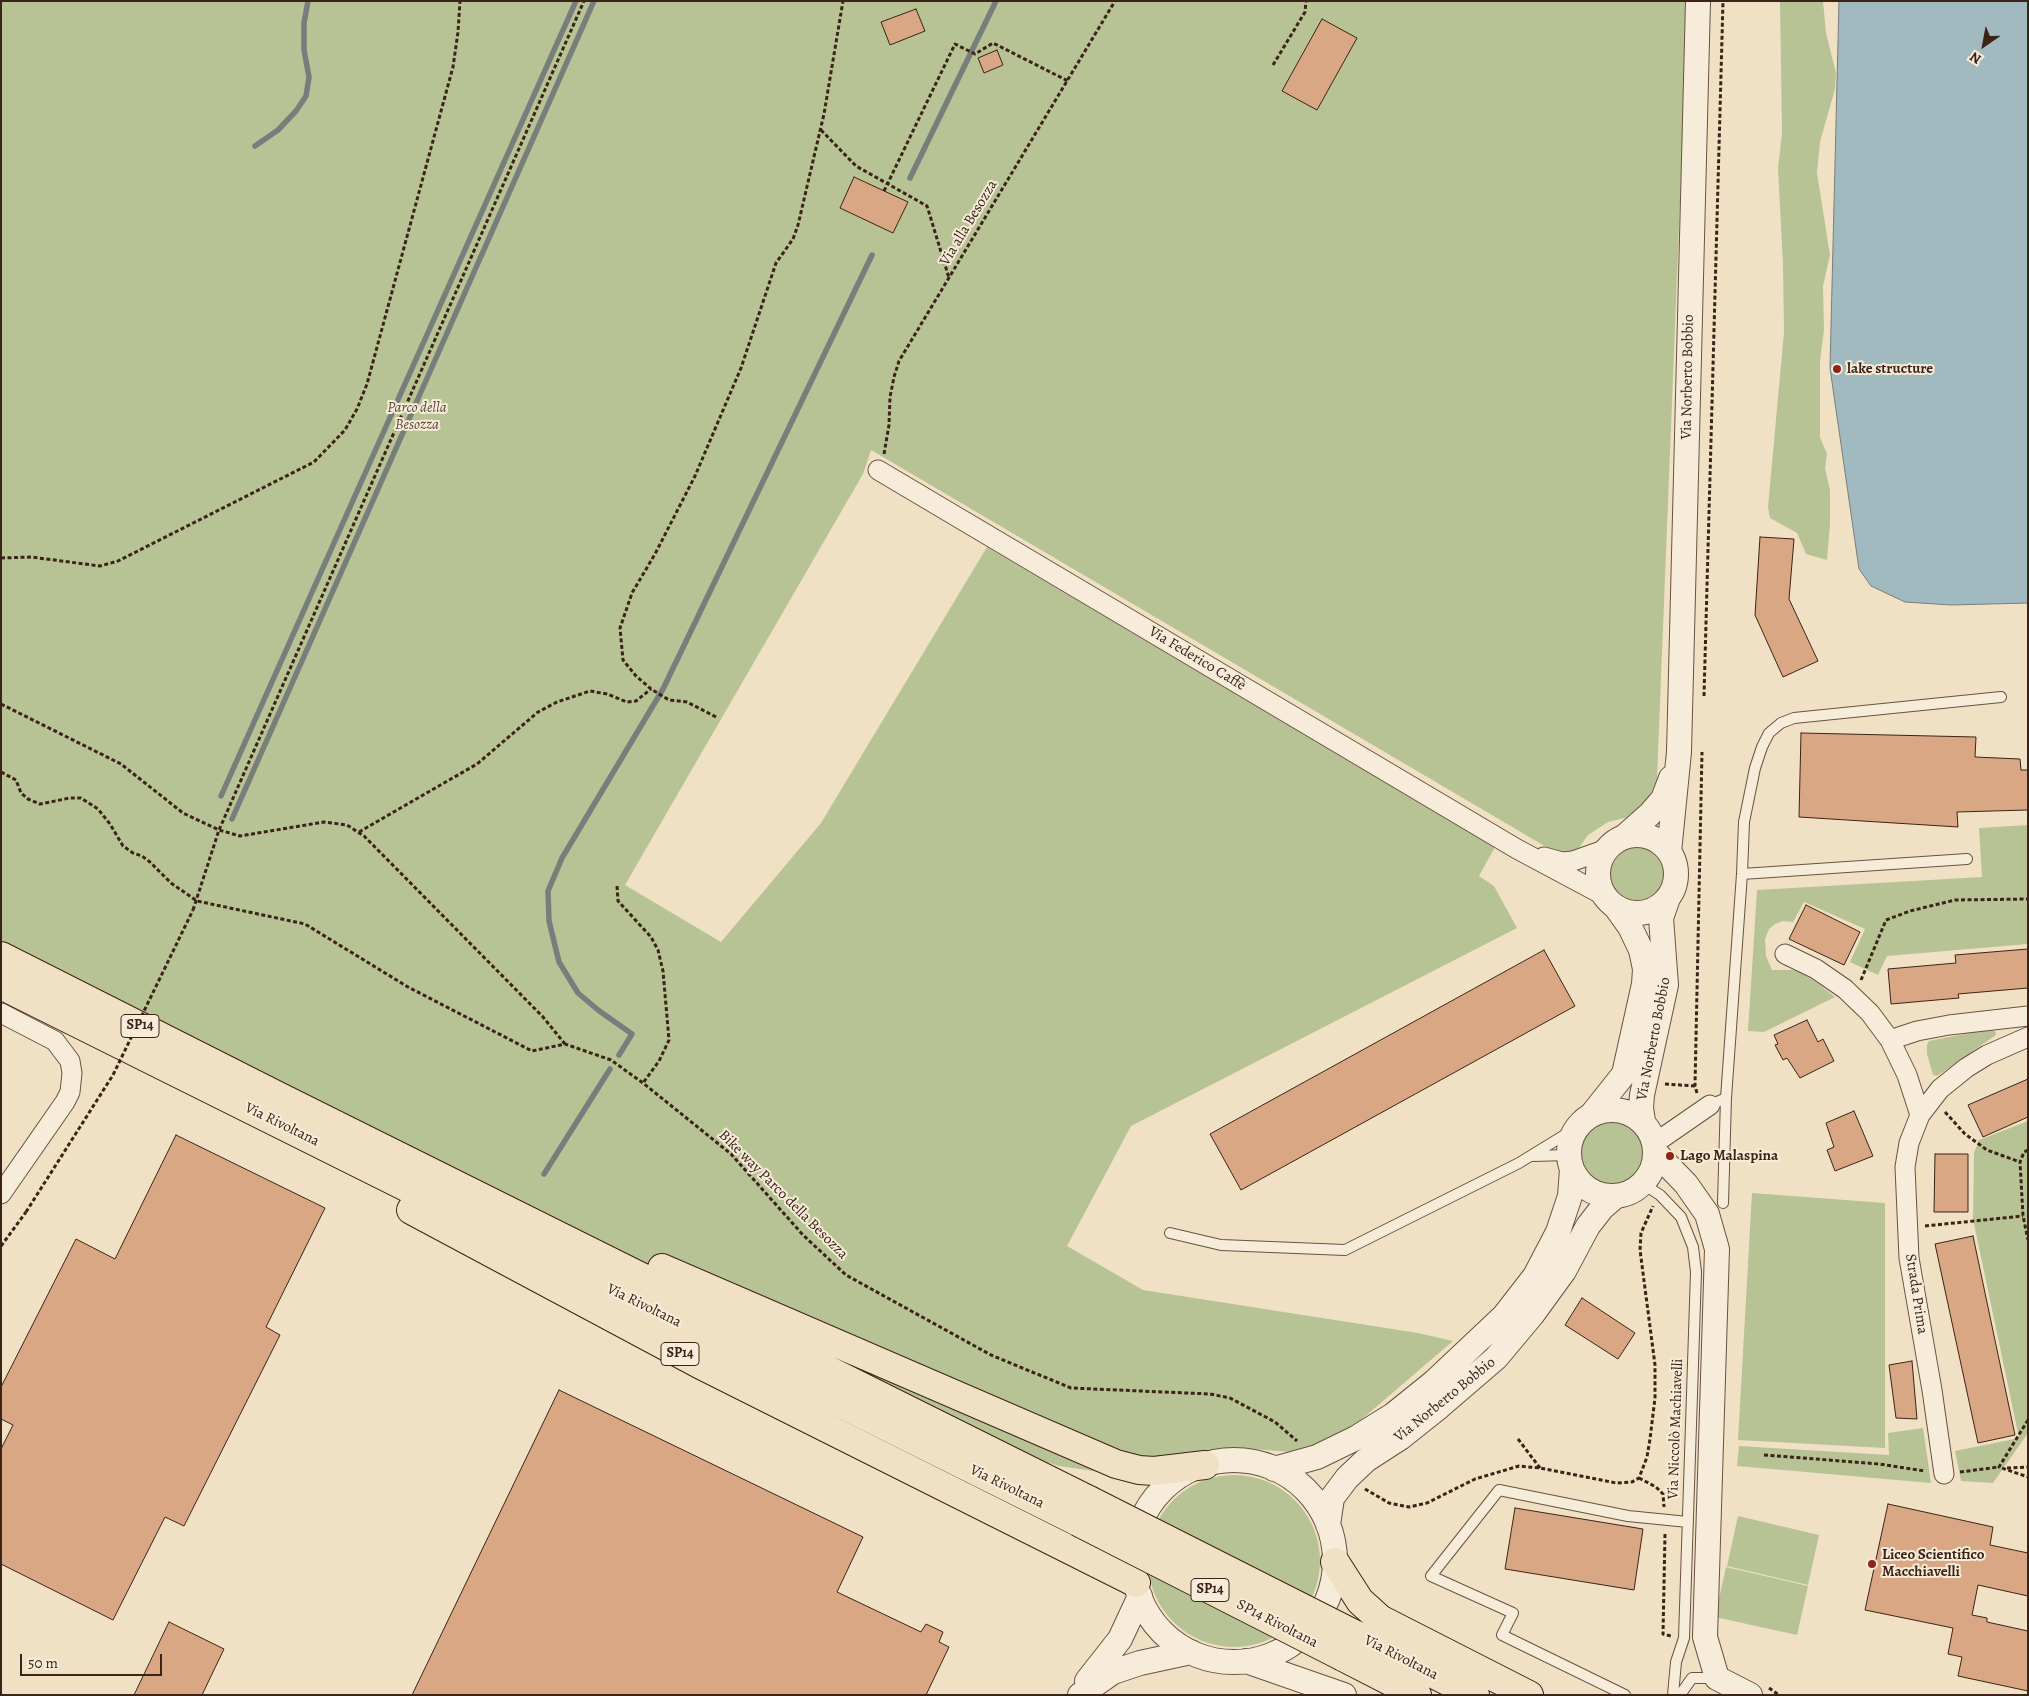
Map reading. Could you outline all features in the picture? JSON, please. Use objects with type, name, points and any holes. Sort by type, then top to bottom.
[{"type":"highway","name":"SP14","points":[[1,956],[278,1096],[365,1125],[621,1250],[1116,1464],[1139,1470],[1154,1471],[1205,1465]]},
{"type":"highway","name":"SP14","points":[[1,986],[238,1103],[332,1168],[699,1364],[1138,1590]]},
{"type":"highway","name":"Via Rivoltana","points":[[278,1096],[1084,1511]]},
{"type":"highway","name":"Via Rivoltana","points":[[238,1103],[1084,1511]]},
{"type":"highway","name":"SP14 Rivoltana","points":[[1084,1511],[1349,1646]]},
{"type":"highway","points":[[1335,1562],[1360,1601],[1380,1619],[1529,1695]]},
{"type":"highway","name":"Via Rivoltana","points":[[1349,1646],[1417,1695]]},
{"type":"highway","name":"Via Rivoltana","points":[[1349,1646],[1475,1695]]},
{"type":"street","name":"Via Norberto Bobbio","points":[[1328,1525],[1332,1498],[1347,1478],[1366,1460],[1400,1438],[1439,1407],[1496,1358],[1532,1316],[1558,1279],[1588,1226],[1602,1208],[1616,1196],[1626,1194],[1643,1184],[1650,1175],[1650,1136],[1641,1108],[1642,1095],[1666,985],[1661,918],[1674,887],[1676,875],[1674,863],[1669,852],[1679,752],[1698,1]]},
{"type":"street","name":"Via Federico Caffè","points":[[878,470],[1517,849]]},
{"type":"street","name":"Via Norberto Bobbio","points":[[1274,1469],[1317,1457],[1356,1438],[1392,1414],[1434,1382],[1504,1316],[1535,1276],[1558,1232],[1570,1196],[1570,1141],[1584,1121],[1624,1074],[1644,984],[1645,969],[1641,950],[1630,927],[1599,885],[1598,872],[1600,860],[1615,843],[1650,814],[1663,799],[1669,788],[1679,752]]},
{"type":"street","points":[[1517,849],[1562,862],[1573,861],[1636,835],[1649,836],[1660,842],[1669,852]]},
{"type":"street","points":[[1517,849],[1626,911],[1637,913],[1649,911],[1659,906],[1668,898]]},
{"type":"street","points":[[1785,954],[1816,969],[1855,998],[1870,1013],[1890,1040],[1908,1075],[1920,1115]]},
{"type":"street","points":[[1,1013],[55,1040],[70,1061],[72,1072],[70,1092],[65,1102],[1,1194]]},
{"type":"street","points":[[1890,1040],[1917,1031],[1949,1025],[2028,1016]]},
{"type":"street","name":"Strada Prima","points":[[1944,1474],[1932,1390],[1909,1258],[1905,1167],[1909,1143],[1920,1115],[1940,1089],[1966,1068],[1987,1055],[2028,1037]]},
{"type":"street","points":[[1718,1102],[1673,1129],[1650,1136],[1707,1214],[1717,1249],[1705,1637],[1718,1678],[1750,1695]]},
{"type":"street","name":"Via Norberto Bobbio","points":[[1584,1121],[1603,1110],[1619,1110],[1634,1115],[1650,1136]]},
{"type":"street","points":[[1570,1162],[1577,1178],[1594,1192],[1604,1196],[1616,1196]]},
{"type":"street","name":"Via Norberto Bobbio","points":[[1236,1461],[1252,1462],[1274,1469],[1288,1477],[1306,1492],[1321,1510],[1328,1525],[1335,1562],[1332,1585],[1327,1600],[1321,1613],[1307,1631],[1289,1646],[1276,1653],[1246,1661],[1218,1661],[1191,1652],[1173,1641],[1158,1627],[1146,1609],[1138,1590],[1134,1560],[1139,1528],[1149,1507],[1158,1495],[1176,1479],[1205,1465],[1236,1461]]},
{"type":"street","name":"Via Norberto Bobbio","points":[[1075,1695],[1120,1639],[1138,1590]]},
{"type":"street","points":[[1080,1695],[1113,1672],[1140,1663],[1191,1652]]},
{"type":"street","points":[[1246,1661],[1344,1695]]},
{"type":"lane","points":[[1723,1202],[1718,1102],[1742,874],[1744,822],[1755,768],[1769,733],[1781,723],[1794,718],[2001,696]]},
{"type":"lane","points":[[1742,874],[1967,859]]},
{"type":"lane","points":[[1170,1234],[1221,1245],[1345,1250],[1530,1156],[1584,1121]]},
{"type":"lane","points":[[1530,1156],[1570,1162]]},
{"type":"lane","name":"Via Niccolò Machiavelli","points":[[1643,1184],[1660,1195],[1681,1216],[1693,1247],[1696,1272],[1684,1638],[1676,1662],[1673,1695]]},
{"type":"lane","points":[[1624,1695],[1502,1635],[1512,1613],[1430,1576],[1499,1490],[1628,1516],[1688,1522]]},
{"type":"lane","points":[[1680,1695],[1692,1678],[1718,1678]]},
{"type":"path","points":[[1,558],[31,557],[100,566],[118,561],[314,462],[345,430],[357,409],[367,384],[453,67],[460,1]]},
{"type":"path","points":[[1,1246],[26,1212],[113,1075],[193,910],[219,830],[584,1]]},
{"type":"path","points":[[716,717],[695,705],[666,699],[636,676],[623,660],[620,628],[632,593],[655,554],[695,476],[741,368],[776,263],[793,239],[821,129],[843,1]]},
{"type":"path","name":"Via alla Besozza","points":[[878,470],[886,449],[890,397],[899,361],[1115,1]]},
{"type":"path","points":[[1273,65],[1305,12],[1306,1]]},
{"type":"path","points":[[884,191],[955,44],[975,54],[993,43],[1068,81]]},
{"type":"path","points":[[821,129],[856,166],[927,206],[949,278]]},
{"type":"path","points":[[359,832],[477,764],[538,712],[556,702],[590,691],[607,694],[627,702],[636,701],[652,690]]},
{"type":"path","points":[[1,704],[121,764],[183,813],[219,830],[240,836],[324,822],[347,825],[359,832],[543,1017],[565,1044],[532,1051],[408,987],[305,924],[197,901],[171,883],[142,856],[133,853],[123,846],[110,824],[98,809],[81,798],[70,798],[40,804],[28,799],[21,793],[16,780],[1,772]]},
{"type":"path","points":[[617,886],[618,901],[651,937],[658,950],[663,971],[669,1040],[659,1061],[643,1083]]},
{"type":"path","points":[[1855,998],[1865,967],[1886,920],[1910,911],[1955,900],[2028,899]]},
{"type":"path","name":"Bike way Parco della Besozza","points":[[565,1044],[612,1060],[731,1154],[803,1235],[846,1275],[991,1355],[1071,1388],[1210,1394],[1230,1398],[1275,1422],[1298,1442]]},
{"type":"path","points":[[1932,1099],[1965,1134],[1987,1150],[2020,1162]]},
{"type":"path","points":[[2028,1150],[2024,1152],[2020,1162],[2023,1216],[2028,1240]]},
{"type":"path","points":[[1907,1228],[2023,1216]]},
{"type":"path","points":[[1999,1467],[2028,1420]]},
{"type":"path","points":[[1518,1438],[1540,1468]]},
{"type":"path","points":[[1764,1455],[1879,1464],[1944,1474],[1999,1467],[2028,1477]]},
{"type":"path","points":[[2004,1468],[2028,1467]]},
{"type":"green space","name":"Parco della Besozza","points":[[1,1],[1688,1],[1657,778],[1647,803],[1625,818],[1608,822],[1588,835],[1579,848],[1565,853],[1548,848],[871,450],[863,474],[625,885],[721,942],[821,823],[987,547],[1495,847],[1479,876],[1494,886],[1517,928],[1131,1126],[1067,1246],[1143,1290],[1418,1333],[1453,1341],[1362,1419],[1327,1442],[1291,1452],[1252,1449],[1220,1451],[1178,1461],[1107,1473],[1059,1466],[1020,1454],[1,948]]},
{"type":"green space","points":[[1780,1],[1823,1],[1826,33],[1836,73],[1835,89],[1820,142],[1817,173],[1830,255],[1823,286],[1824,330],[1820,361],[1820,437],[1827,454],[1825,468],[1830,490],[1827,560],[1806,554],[1797,533],[1770,518],[1768,507],[1784,332],[1778,168],[1782,134]]},
{"type":"green space","points":[[2028,825],[2028,944],[1887,956],[1878,975],[1850,962],[1865,929],[1804,902],[1793,922],[1783,921],[1769,929],[1765,939],[1766,956],[1772,970],[1800,972],[1835,997],[1764,1032],[1748,1031],[1757,890],[1982,877],[1979,828]]},
{"type":"green space","points":[[1637,845],[1648,847],[1661,858],[1666,874],[1664,885],[1653,898],[1637,903],[1626,901],[1613,890],[1608,874],[1610,863],[1621,850]]},
{"type":"green space","points":[[1985,1030],[1995,1031],[1996,1035],[1937,1076],[1933,1075],[1927,1054],[1929,1041]]},
{"type":"green space","points":[[1606,1120],[1618,1120],[1630,1125],[1640,1135],[1645,1147],[1643,1166],[1630,1181],[1618,1186],[1606,1186],[1594,1181],[1584,1171],[1579,1159],[1579,1147],[1584,1135],[1594,1125]]},
{"type":"green space","points":[[2028,1121],[2028,1433],[1993,1483],[1961,1481],[1955,1451],[2019,1438],[1973,1219],[1974,1153],[1979,1140]]},
{"type":"green space","points":[[1752,1193],[1885,1203],[1885,1448],[1738,1440]]},
{"type":"green space","points":[[1923,1428],[1931,1483],[1737,1466],[1739,1446],[1889,1455],[1888,1433]]},
{"type":"green space","points":[[1226,1475],[1242,1475],[1275,1485],[1295,1500],[1310,1520],[1318,1544],[1320,1561],[1318,1578],[1310,1602],[1295,1622],[1275,1637],[1259,1643],[1242,1647],[1226,1647],[1193,1637],[1168,1616],[1158,1602],[1152,1586],[1148,1569],[1148,1553],[1158,1520],[1179,1495],[1193,1485],[1209,1479]]},
{"type":"green space","points":[[1738,1516],[1819,1535],[1808,1585],[1727,1566]]},
{"type":"green space","points":[[1726,1567],[1808,1586],[1797,1635],[1715,1617]]},
{"type":"water","points":[[1839,1],[2028,1],[2028,603],[1951,605],[1905,602],[1871,586],[1859,569],[1830,368]]},
{"type":"building","points":[[916,9],[925,31],[890,45],[881,22]]},
{"type":"building","points":[[1322,19],[1357,38],[1317,110],[1282,91]]},
{"type":"building","points":[[997,50],[1003,65],[984,73],[978,58]]},
{"type":"building","points":[[854,177],[908,202],[893,233],[840,208]]},
{"type":"building","points":[[1760,537],[1794,539],[1789,599],[1818,661],[1783,677],[1755,615]]},
{"type":"building","points":[[1801,733],[1976,737],[1975,757],[2020,759],[2021,770],[2028,770],[2028,810],[1957,812],[1958,827],[1799,817]]},
{"type":"building","points":[[1806,905],[1860,932],[1844,965],[1789,939]]},
{"type":"building","points":[[2028,949],[2028,988],[1958,994],[1959,998],[1891,1004],[1888,969],[1956,963],[1955,955]]},
{"type":"building","points":[[1544,950],[1575,1006],[1241,1190],[1210,1134]]},
{"type":"building","points":[[1807,1020],[1818,1042],[1823,1039],[1834,1061],[1800,1078],[1787,1058],[1783,1060],[1775,1045],[1778,1044],[1774,1035]]},
{"type":"building","points":[[2028,1079],[2028,1117],[1983,1137],[1968,1105]]},
{"type":"building","points":[[1854,1111],[1873,1156],[1835,1171],[1827,1150],[1834,1147],[1826,1123]]},
{"type":"building","points":[[176,1135],[325,1208],[266,1327],[280,1335],[184,1526],[165,1517],[113,1620],[1,1564],[1,1449],[13,1425],[1,1419],[1,1387],[76,1239],[115,1259]]},
{"type":"building","points":[[1935,1154],[1968,1154],[1968,1212],[1934,1212]]},
{"type":"building","points":[[1973,1236],[2015,1435],[1978,1443],[1935,1244]]},
{"type":"building","points":[[1582,1298],[1635,1333],[1618,1359],[1565,1325]]},
{"type":"building","points":[[1912,1361],[1917,1419],[1896,1418],[1889,1365]]},
{"type":"building","points":[[559,1390],[863,1537],[837,1592],[921,1632],[926,1624],[943,1632],[939,1642],[949,1647],[926,1695],[412,1695]]},
{"type":"building","points":[[1888,1504],[1993,1527],[1990,1545],[2028,1553],[2028,1596],[1978,1585],[1972,1615],[1987,1618],[1987,1622],[2028,1631],[2028,1691],[1958,1676],[1962,1657],[1948,1654],[1953,1628],[1865,1610]]},
{"type":"building","points":[[1515,1508],[1643,1529],[1634,1590],[1505,1569]]},
{"type":"building","points":[[169,1622],[224,1649],[202,1695],[134,1695]]},
{"type":"waterway","points":[[255,146],[278,130],[296,111],[306,96],[309,77],[304,50],[304,23],[308,1]]},
{"type":"waterway","points":[[221,796],[576,1]]},
{"type":"waterway","points":[[232,819],[594,1]]},
{"type":"waterway","points":[[910,178],[996,1]]},
{"type":"waterway","points":[[619,1055],[632,1034],[578,993],[559,962],[549,921],[548,891],[562,858],[663,689],[872,255]]},
{"type":"waterway","points":[[544,1174],[610,1069]]},
{"type":"place","name":"lake structure","points":[[1837,369]]},
{"type":"place","name":"Lago Malaspina","points":[[1670,1156]]},
{"type":"place","name":"Liceo Scientifico Macchiavelli","points":[[1872,1564]]}]
